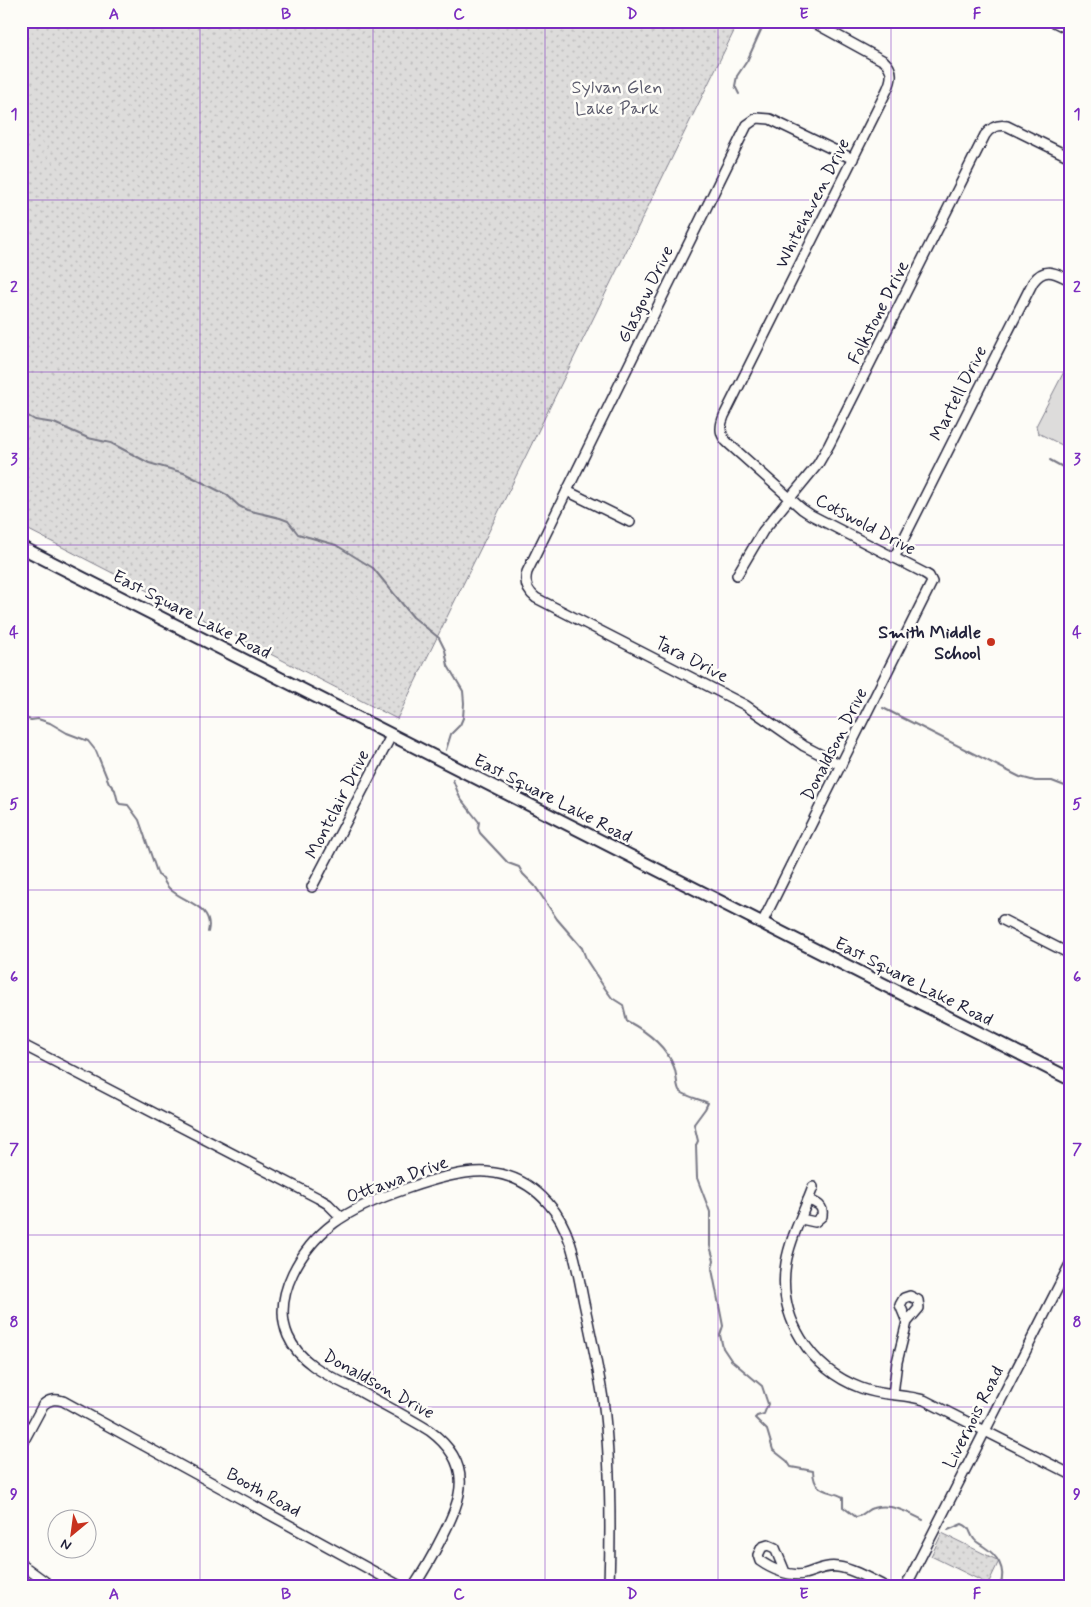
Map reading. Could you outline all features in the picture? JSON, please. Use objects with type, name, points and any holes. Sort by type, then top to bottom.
[{"type":"main road","name":"East Square Lake Road","points":[[21,547],[1070,1079]]},
{"type":"street","name":"Whitehaven Drive","points":[[722,435],[720,426],[724,416],[892,78],[892,72],[884,61],[812,21]]},
{"type":"street","points":[[1052,21],[1070,30]]},
{"type":"street","name":"Glasgow Drive","points":[[526,585],[527,572],[747,125],[757,118],[767,118],[853,159]]},
{"type":"street","name":"Folkstone Drive","points":[[737,575],[763,531],[818,464],[829,446],[989,130],[997,126],[1007,126],[1070,157]]},
{"type":"street","name":"Martell Drive","points":[[894,558],[1033,282],[1038,275],[1047,272],[1070,280]]},
{"type":"street","name":"Cotswold Drive","points":[[722,435],[729,444],[811,515],[924,573],[931,579]]},
{"type":"street","points":[[567,491],[630,522]]},
{"type":"street","name":"Donaldson Drive","points":[[762,923],[930,588],[931,579]]},
{"type":"street","name":"Tara Drive","points":[[526,585],[536,598],[745,705],[804,746],[841,765]]},
{"type":"street","name":"Montclair Drive","points":[[312,887],[391,736]]},
{"type":"street","points":[[1003,920],[1070,954]]},
{"type":"street","name":"Ottawa Drive","points":[[21,1044],[318,1198],[328,1204],[341,1218],[354,1210],[432,1180],[478,1171],[501,1174],[519,1180],[542,1196],[553,1209],[565,1231],[574,1257],[603,1401],[611,1500],[609,1586]]},
{"type":"street","points":[[813,1187],[787,1258],[784,1283],[788,1312],[795,1331],[805,1346],[816,1358],[848,1381],[863,1389],[924,1400],[1070,1474]]},
{"type":"street","points":[[801,1219],[815,1222],[822,1216],[823,1211],[820,1206],[808,1200]]},
{"type":"street","name":"Donaldson Drive","points":[[341,1218],[316,1239],[298,1264],[286,1291],[283,1304],[284,1319],[292,1342],[310,1364],[430,1431],[445,1444],[455,1459],[461,1483],[458,1503],[438,1545],[414,1586]]},
{"type":"street","name":"Livernois Road","points":[[906,1586],[1070,1264]]},
{"type":"street","points":[[893,1394],[897,1362],[907,1322]]},
{"type":"street","name":"Booth Road","points":[[21,1446],[40,1408],[46,1402],[54,1400],[68,1403],[400,1586]]},
{"type":"street","points":[[21,1564],[51,1586]]},
{"type":"street","points":[[785,1572],[799,1574],[826,1567],[837,1567],[884,1586]]},
{"type":"green space","name":"Sylvan Glen Lake Park","points":[[21,21],[739,21],[397,719],[21,526]]},
{"type":"green space","points":[[1070,360],[1070,449],[1038,433],[1036,426]]},
{"type":"green space","points":[[942,1533],[999,1561],[988,1584],[931,1556]]},
{"type":"waterway","points":[[739,94],[735,86],[737,76],[747,61],[765,21]]},
{"type":"waterway","points":[[21,412],[35,420],[54,423],[88,438],[111,443],[149,463],[184,473],[227,495],[239,506],[288,521],[298,534],[336,545],[373,568],[413,617],[439,638],[445,650],[448,666],[463,691],[463,718],[460,725],[451,734],[446,750]]},
{"type":"waterway","points":[[1050,460],[1070,471]]},
{"type":"waterway","points":[[883,708],[1020,777],[1035,781],[1052,781],[1070,788]]},
{"type":"waterway","points":[[21,717],[50,723],[67,733],[88,741],[96,751],[109,783],[115,790],[118,802],[128,805],[139,820],[158,875],[163,878],[167,886],[174,892],[199,907],[209,922],[208,932]]},
{"type":"waterway","points":[[453,780],[460,798],[479,822],[478,828],[480,833],[508,863],[519,867],[535,886],[557,919],[582,948],[587,961],[612,998],[623,1005],[627,1021],[648,1034],[666,1052],[674,1067],[679,1090],[688,1096],[708,1103],[694,1124],[698,1141],[696,1145],[697,1178],[710,1212],[710,1246],[714,1260],[712,1269],[723,1326],[720,1335],[723,1348],[731,1360],[762,1386],[768,1404],[764,1414],[755,1418],[767,1430],[773,1450],[787,1461],[791,1467],[813,1471],[816,1484],[823,1490],[843,1497],[843,1507],[856,1517],[871,1509],[893,1507],[923,1520]]},
{"type":"waterway","points":[[21,1383],[26,1385]]},
{"type":"waterway","points":[[948,1530],[962,1524],[965,1525],[972,1537],[993,1554],[1001,1568],[1002,1580],[1000,1586]]},
{"type":"place","name":"Smith Middle School","points":[[991,642]]}]
